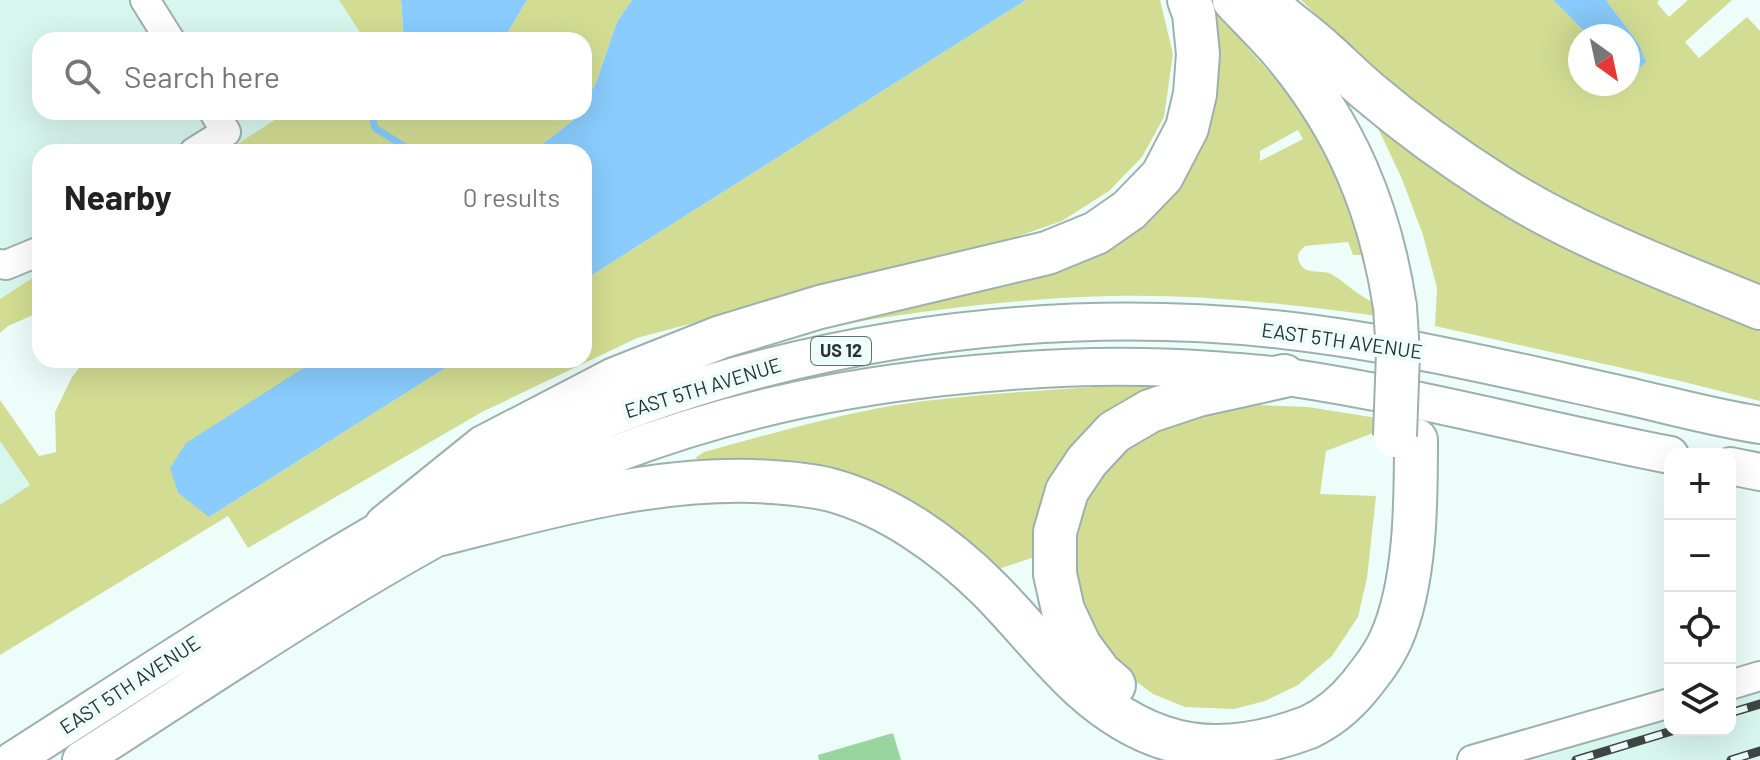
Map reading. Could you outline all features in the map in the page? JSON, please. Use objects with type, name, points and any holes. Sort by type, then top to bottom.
[{"type":"highway","points":[[1234,0],[1281,50],[1320,102],[1345,146],[1368,196],[1405,309]]},
{"type":"highway","points":[[441,534],[596,495],[669,485],[779,482],[831,490],[890,513],[942,547],[989,588],[1082,688],[1140,730],[1176,745],[1210,750],[1255,747],[1320,722],[1349,699],[1373,670],[1391,639],[1401,609],[1409,563],[1416,474],[1406,438],[1398,353],[1413,283],[1402,233],[1364,134],[1324,73],[1270,6]]},
{"type":"highway","points":[[1270,6],[1428,140],[1498,186],[1561,222],[1760,308]]},
{"type":"highway","points":[[386,526],[484,447],[615,379],[721,337],[820,307],[1047,253],[1096,233],[1129,210],[1162,176],[1187,128],[1195,94],[1198,54],[1192,7]]},
{"type":"highway","points":[[1284,376],[1198,395],[1150,411],[1114,432],[1087,461],[1067,491],[1055,532],[1055,574],[1063,610],[1080,646],[1100,673],[1151,710],[1211,727],[1245,725],[1306,703],[1330,684],[1353,659],[1369,631],[1379,602],[1388,565],[1406,438]]},
{"type":"main road","name":"EAST 5TH AVENUE","points":[[13,760],[247,610],[386,526],[537,448],[606,418],[716,381],[810,357],[907,339],[1019,326],[1106,322],[1195,324],[1354,339],[1760,425]]},
{"type":"main road","name":"EAST 5TH AVENUE","points":[[81,760],[342,593],[441,534],[550,479],[646,442],[738,413],[821,394],[928,377],[1110,365],[1184,368],[1284,376],[1453,408],[1664,454]]},
{"type":"main road","points":[[1736,467],[1760,472]]},
{"type":"street","points":[[145,0],[165,32]]},
{"type":"street","points":[[201,144],[220,122]]},
{"type":"street","points":[[0,264],[6,265],[32,254]]},
{"type":"street","points":[[1736,683],[1760,676]]},
{"type":"street","points":[[1472,760],[1664,705]]},
{"type":"shaded area","points":[[0,0],[339,0],[360,32],[32,32],[32,120],[275,120],[237,144],[32,144],[32,278],[0,299]]},
{"type":"shaded area","points":[[0,441],[30,486],[0,505]]},
{"type":"shaded area","points":[[1760,691],[1760,760],[1535,760],[1664,720],[1664,736],[1736,736],[1736,698]]},
{"type":"green space","points":[[339,0],[401,0],[403,32],[360,32]]},
{"type":"green space","points":[[527,0],[632,0],[617,22],[592,90],[592,32],[508,32]]},
{"type":"green space","points":[[1026,0],[1160,0],[1173,54],[1164,117],[1142,157],[1109,191],[1062,221],[1010,239],[637,338],[592,359],[592,275]]},
{"type":"green space","points":[[1208,0],[1298,104],[1351,207],[1368,263],[1363,263],[1361,255],[1353,255],[1348,242],[1305,246],[1298,255],[1299,262],[1310,271],[1333,275],[1375,303],[1377,316],[1211,298],[1082,297],[996,303],[910,314],[850,323],[757,344],[1036,265],[1165,185]],"holes":[[[1298,130],[1303,139],[1260,161],[1260,151]]]},
{"type":"green space","points":[[1301,0],[1553,0],[1577,24],[1568,24],[1568,96],[1640,96],[1640,24],[1624,24],[1606,0],[1659,0],[1657,3],[1669,17],[1688,0],[1732,0],[1685,42],[1699,58],[1747,17],[1760,31],[1760,287],[1565,202],[1490,159],[1402,99]]},
{"type":"green space","points":[[275,120],[573,120],[543,144],[237,144]]},
{"type":"green space","points":[[1377,126],[1760,322],[1760,401],[1435,326],[1437,288],[1423,235],[1402,179]]},
{"type":"green space","points":[[32,278],[32,316],[0,333],[0,299]]},
{"type":"green space","points":[[79,368],[304,368],[270,390],[209,517],[445,368],[574,368],[482,412],[248,548],[228,516],[0,655],[0,505],[30,485],[0,441],[0,400],[39,456],[56,452],[55,412]]},
{"type":"green space","points":[[1110,386],[1169,387],[1037,556],[996,570],[695,458],[704,452],[775,433],[896,405],[976,395]]},
{"type":"green space","points":[[1233,404],[1308,407],[1377,418],[1376,432],[1326,451],[1320,494],[1376,496],[1367,578],[1358,617],[1332,656],[1298,685],[1265,701],[1234,709],[1185,707],[1153,694],[1126,674],[1085,618],[1071,545],[1078,508],[1095,478],[1154,422]]},
{"type":"water","points":[[401,0],[527,0],[508,32],[403,32]]},
{"type":"water","points":[[632,0],[1026,0],[592,275],[592,144],[543,144],[573,120],[592,120],[592,90],[617,22]]},
{"type":"water","points":[[1553,0],[1606,0],[1624,24],[1577,24]]},
{"type":"water","points":[[1640,47],[1646,62],[1640,68]]},
{"type":"water","points":[[303,368],[445,368],[209,517],[178,493],[170,468],[186,443]]},
{"type":"building","points":[[893,733],[901,760],[819,760],[818,755]]},
{"type":"waterway","points":[[373,120],[375,128],[400,144]]},
{"type":"railway","points":[[1736,711],[1760,704]]},
{"type":"railway","points":[[1576,760],[1664,733]]},
{"type":"railway","points":[[1731,760],[1760,751]]}]
